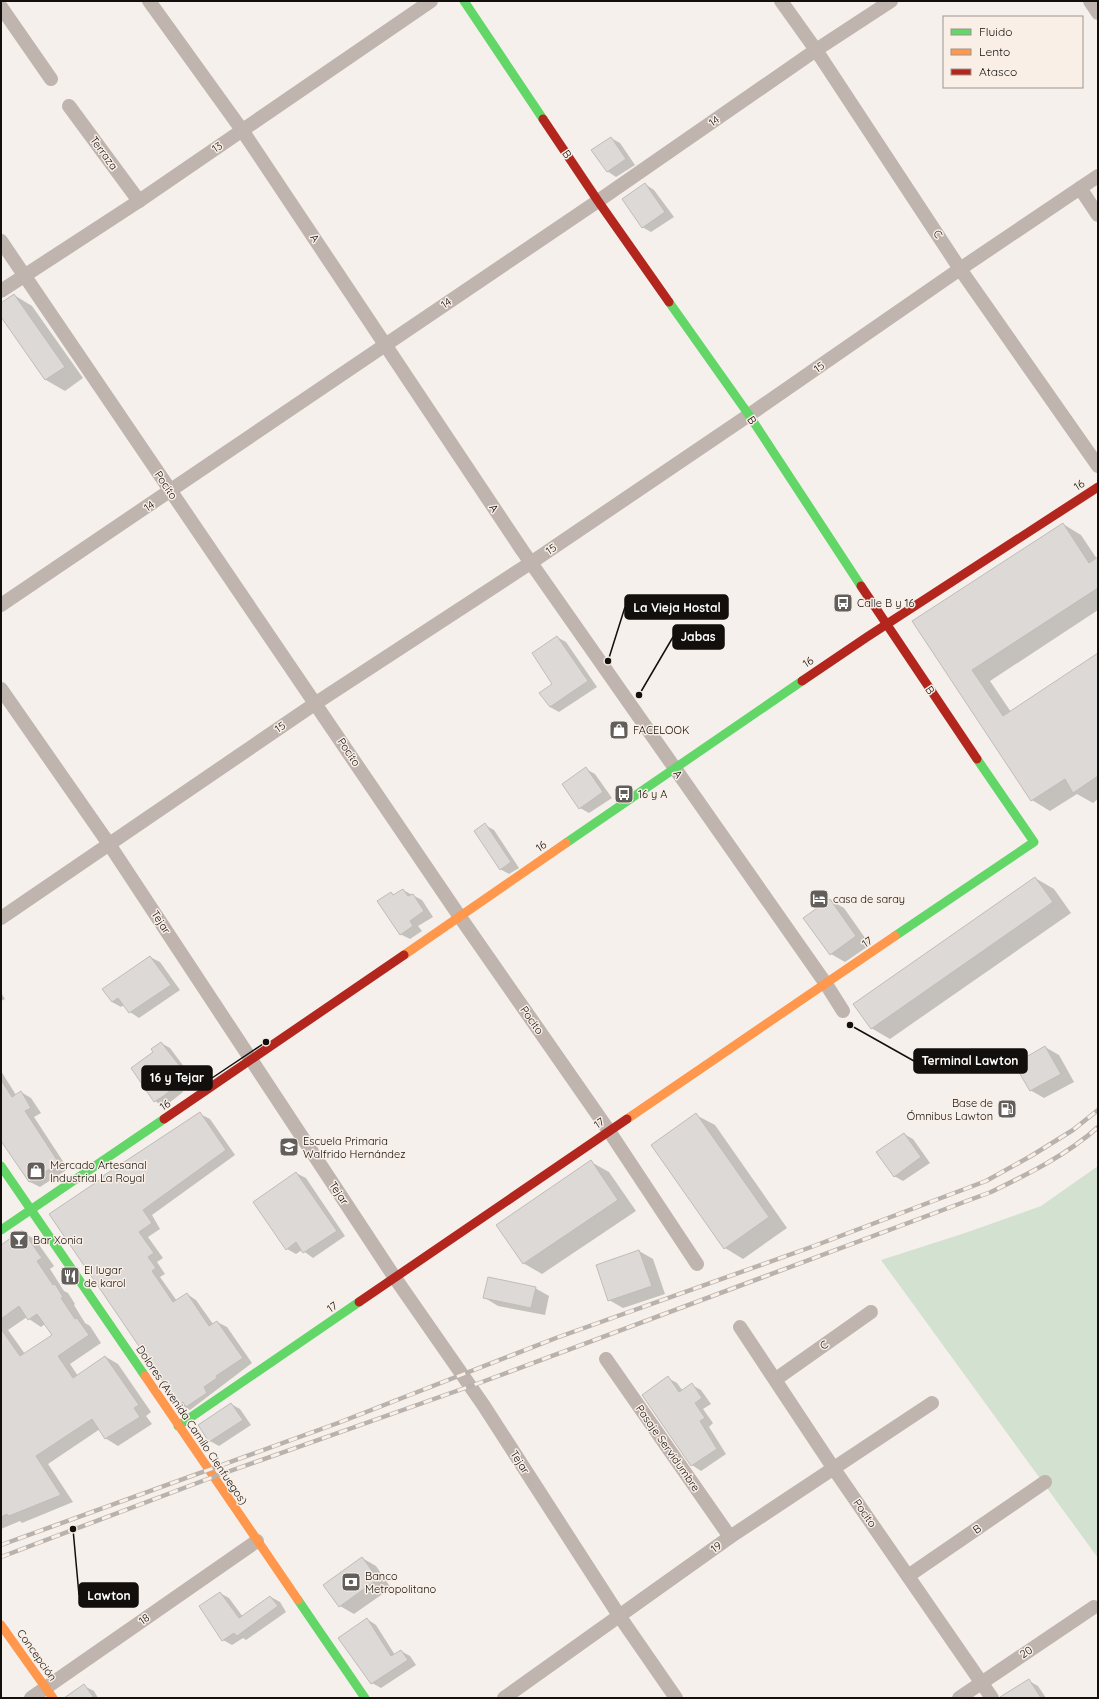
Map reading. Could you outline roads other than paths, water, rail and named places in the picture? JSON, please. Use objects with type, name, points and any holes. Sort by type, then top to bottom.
[{"type":"street","name":"A","points":[[149,1],[242,130],[532,562],[674,768],[826,984],[843,1011]]},
{"type":"street","name":"13","points":[[1,291],[139,201],[431,1]]},
{"type":"street","name":"B","points":[[464,1],[598,201],[749,415],[886,625],[1034,842]]},
{"type":"street","name":"C","points":[[781,1],[816,50],[960,269],[1098,466]]},
{"type":"street","name":"14","points":[[1,605],[598,201],[816,50],[891,1]]},
{"type":"street","points":[[1090,1],[1098,12]]},
{"type":"street","points":[[1,7],[52,79]]},
{"type":"street","name":"Terraza","points":[[69,106],[139,201]]},
{"type":"street","name":"15","points":[[1,918],[316,703],[532,562],[1098,176]]},
{"type":"street","points":[[1080,188],[1098,214]]},
{"type":"street","name":"Pocito","points":[[1,241],[460,917],[609,1131],[697,1264]]},
{"type":"street","name":"16","points":[[1,1230],[31,1211],[460,917],[674,768],[886,625],[1098,487]]},
{"type":"street","name":"Tejar","points":[[1,689],[109,844],[396,1278],[484,1406],[620,1617],[676,1698]]},
{"type":"street","name":"17","points":[[178,1426],[1034,842]]},
{"type":"street","name":"Dolores (Avenida Camilo Cienfuegos)","points":[[1,1166],[365,1698]]},
{"type":"street","name":"C","points":[[776,1379],[871,1312]]},
{"type":"street","name":"Pocito","points":[[740,1327],[776,1379],[834,1469],[992,1698]]},
{"type":"street","name":"Pasaje Servidumbre","points":[[606,1359],[730,1537]]},
{"type":"street","name":"19","points":[[504,1698],[620,1617],[730,1537],[932,1403]]},
{"type":"street","name":"B","points":[[908,1576],[1045,1482]]},
{"type":"street","name":"18","points":[[31,1698],[49,1693],[257,1541]]},
{"type":"street","name":"20","points":[[959,1698],[1094,1607]]},
{"type":"street","name":"Concepción","points":[[1,1625],[49,1693]]},
{"type":"railway","points":[[1,1545],[338,1423],[556,1338],[814,1246],[986,1181],[1073,1130],[1098,1110]]},
{"type":"railway","points":[[1,1557],[213,1477],[482,1382],[991,1192],[1033,1171],[1060,1155],[1098,1127]]},
{"type":"place","name":"Calle B y 16","points":[[843,603]]},
{"type":"place","name":"La Vieja Hostal","points":[[608,661]]},
{"type":"place","name":"Jabas","points":[[639,695]]},
{"type":"place","name":"FACELOOK","points":[[619,730]]},
{"type":"place","name":"16 y A","points":[[624,794]]},
{"type":"place","name":"casa de saray","points":[[819,899]]},
{"type":"place","name":"Terminal Lawton","points":[[850,1025]]},
{"type":"place","name":"16 y Tejar","points":[[266,1042]]},
{"type":"place","name":"Base de Ómnibus Lawton","points":[[1007,1109]]},
{"type":"place","name":"Escuela Primaria Walfrido Hernández","points":[[289,1147]]},
{"type":"place","name":"Mercado Artesanal Industrial La Royal","points":[[36,1171]]},
{"type":"place","name":"Bar Xonia","points":[[19,1240]]},
{"type":"place","name":"El lugar de karol","points":[[70,1276]]},
{"type":"place","name":"Lawton","points":[[73,1529]]},
{"type":"place","name":"Banco Metropolitano","points":[[351,1582]]}]
